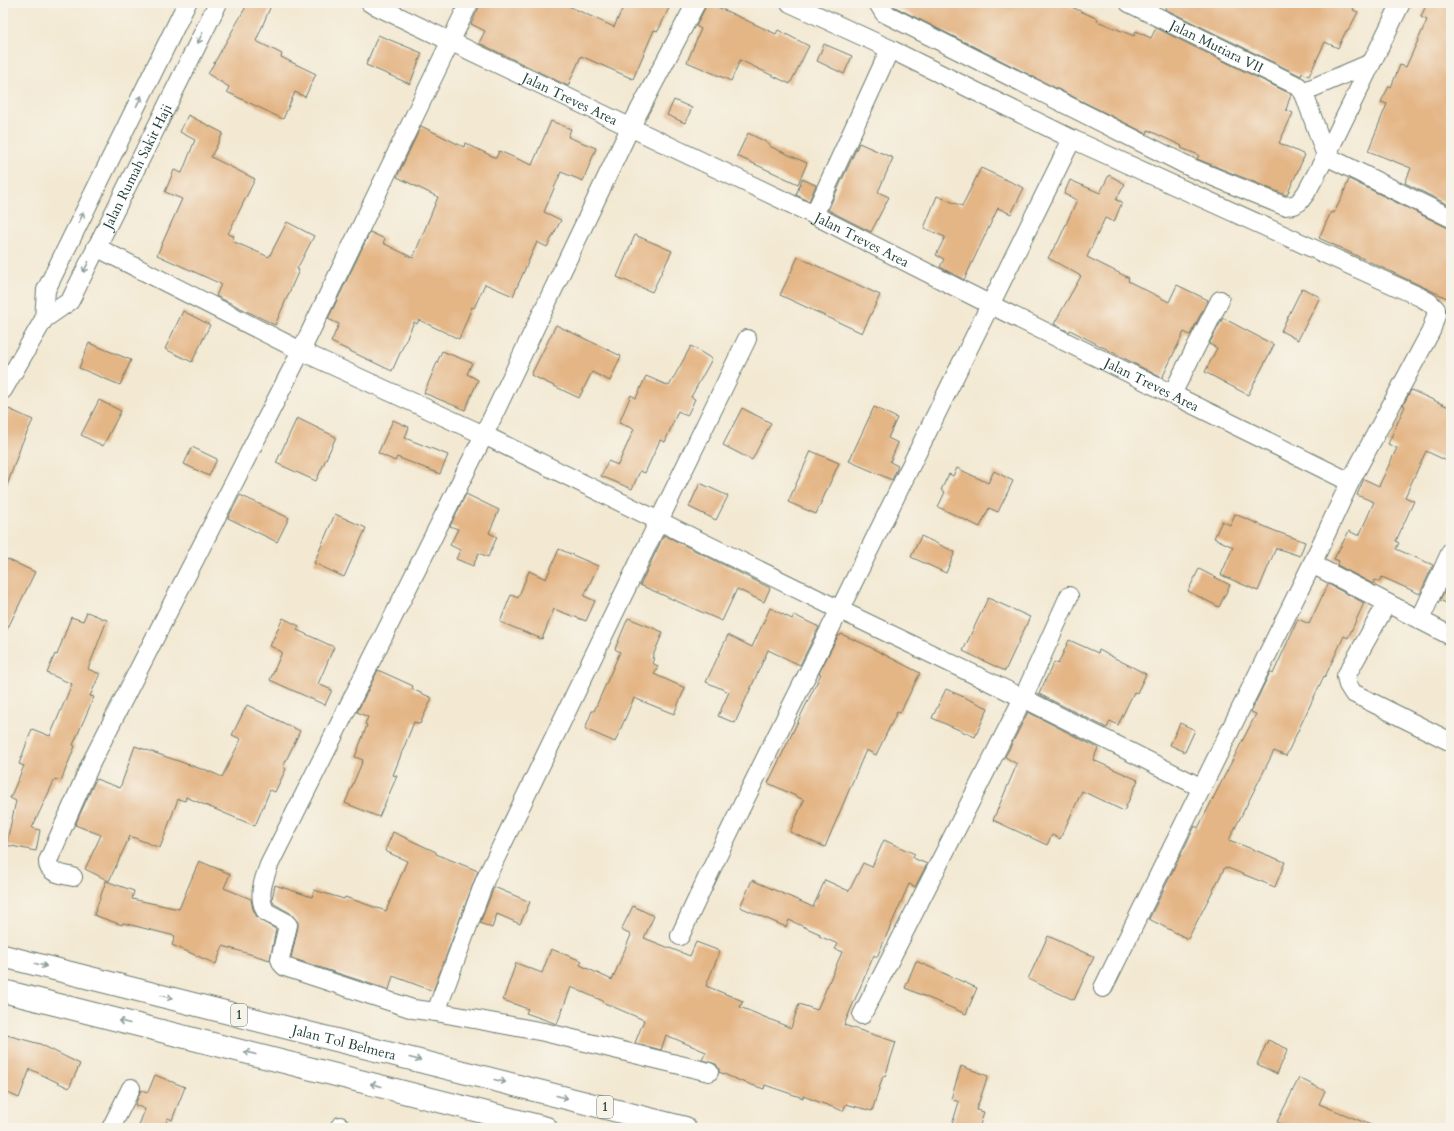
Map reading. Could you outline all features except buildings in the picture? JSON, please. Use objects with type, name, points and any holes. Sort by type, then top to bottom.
[{"type":"highway","name":"Jalan Tol Belmera","points":[[3,956],[685,1128]]},
{"type":"highway","points":[[3,991],[546,1128]]},
{"type":"street","name":"Jalan Treves Area","points":[[370,3],[814,215],[989,304],[1350,482]]},
{"type":"street","points":[[73,877],[51,871],[48,861],[92,761],[301,351],[469,3]]},
{"type":"street","points":[[696,3],[630,128],[484,435],[269,865],[262,888],[261,899],[266,912],[288,925],[280,959],[285,967],[413,1009],[544,1032],[709,1072]]},
{"type":"street","points":[[790,3],[890,49],[1072,139],[1420,297],[1429,302],[1436,309],[1436,315],[1431,331],[1350,482],[1312,564],[1103,988]]},
{"type":"street","points":[[878,3],[884,13],[1192,168],[1284,206],[1294,205],[1299,202],[1306,193],[1326,156],[1399,4]]},
{"type":"street","name":"Jalan Mutiara VII","points":[[1129,3],[1298,86],[1303,92]]},
{"type":"street","points":[[187,4],[214,11]]},
{"type":"street","name":"Jalan Rumah Sakit Haji","points":[[44,319],[46,290],[187,4]]},
{"type":"street","name":"Jalan Rumah Sakit Haji","points":[[3,390],[44,319],[70,301],[214,11]]},
{"type":"street","points":[[814,215],[890,49]]},
{"type":"street","points":[[1371,63],[1303,92],[1326,156],[1451,218]]},
{"type":"street","points":[[680,936],[750,787],[840,610],[989,304],[1072,139]]},
{"type":"street","points":[[96,247],[301,351],[484,435],[1023,698],[1202,788]]},
{"type":"street","points":[[1172,394],[1220,300]]},
{"type":"street","points":[[436,1012],[486,880],[747,339]]},
{"type":"street","points":[[1420,620],[1451,550]]},
{"type":"street","points":[[1312,564],[1451,636]]},
{"type":"street","points":[[862,1015],[1023,698],[1069,596]]},
{"type":"street","points":[[1387,603],[1346,676],[1348,685],[1353,693],[1451,742]]},
{"type":"street","points":[[111,1128],[131,1088]]}]
